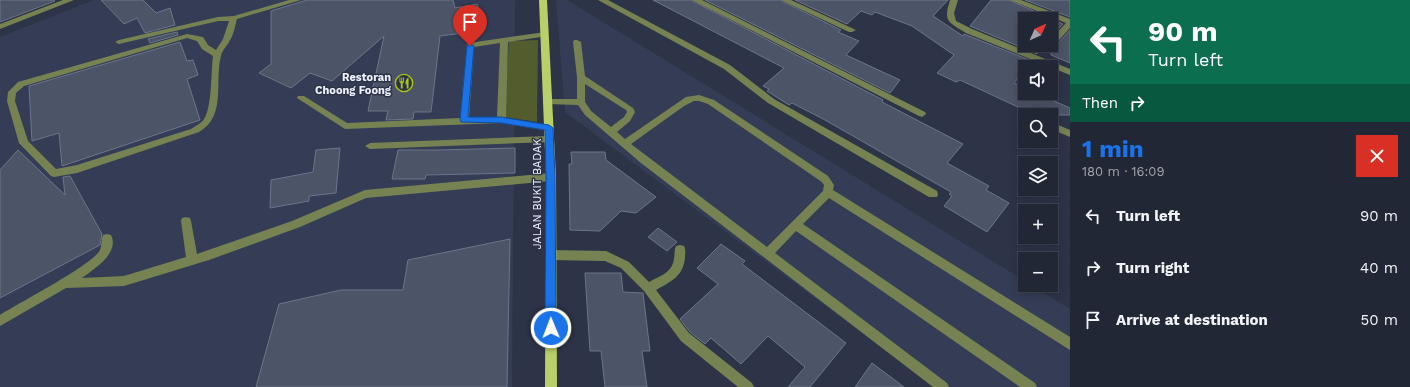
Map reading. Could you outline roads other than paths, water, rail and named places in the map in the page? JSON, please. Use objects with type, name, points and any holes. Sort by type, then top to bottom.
[{"type":"main road","name":"JALAN BUKIT BADAK","points":[[543,0],[551,177],[551,387]]},
{"type":"street","points":[[0,27],[70,0]]},
{"type":"street","points":[[119,42],[218,19],[234,18],[297,0]]},
{"type":"street","points":[[602,0],[696,49],[727,67],[771,101],[933,194]]},
{"type":"street","points":[[696,0],[922,114]]},
{"type":"street","points":[[785,0],[852,30]]},
{"type":"street","points":[[954,0],[950,13],[953,22],[969,32],[1070,72]]},
{"type":"street","points":[[1014,0],[1070,23],[1058,36]]},
{"type":"street","points":[[217,55],[205,47],[200,39],[187,36],[21,84],[12,92],[11,101],[24,143],[54,173],[77,169],[194,131],[207,121],[212,110],[217,55],[227,39],[234,18]]},
{"type":"street","points":[[464,120],[470,46],[545,34]]},
{"type":"street","points":[[501,120],[504,40]]},
{"type":"street","points":[[576,42],[581,77],[581,102],[588,113],[624,144],[943,387]]},
{"type":"street","points":[[581,77],[629,108],[631,112],[627,119],[610,132]]},
{"type":"street","points":[[624,144],[681,104],[690,99],[699,97],[711,102],[826,179],[829,185],[828,192],[767,254]]},
{"type":"street","points":[[301,98],[345,126],[464,120],[501,120],[549,128]]},
{"type":"street","points":[[548,102],[581,102]]},
{"type":"street","points":[[1058,128],[1070,134]]},
{"type":"street","points":[[370,146],[549,139]]},
{"type":"street","points":[[65,283],[124,281],[192,260],[296,224],[366,194],[551,177]]},
{"type":"street","points":[[828,192],[1070,344]]},
{"type":"street","points":[[186,220],[192,260]]},
{"type":"street","points":[[796,225],[1031,387]]},
{"type":"street","points":[[0,321],[95,264],[105,252],[107,238]]},
{"type":"street","points":[[648,288],[675,273],[680,264],[680,249]]},
{"type":"street","points":[[550,255],[606,256],[625,265],[648,288],[685,337],[748,387]]},
{"type":"place","name":"Restoran Choong Foong","points":[[404,83]]}]
